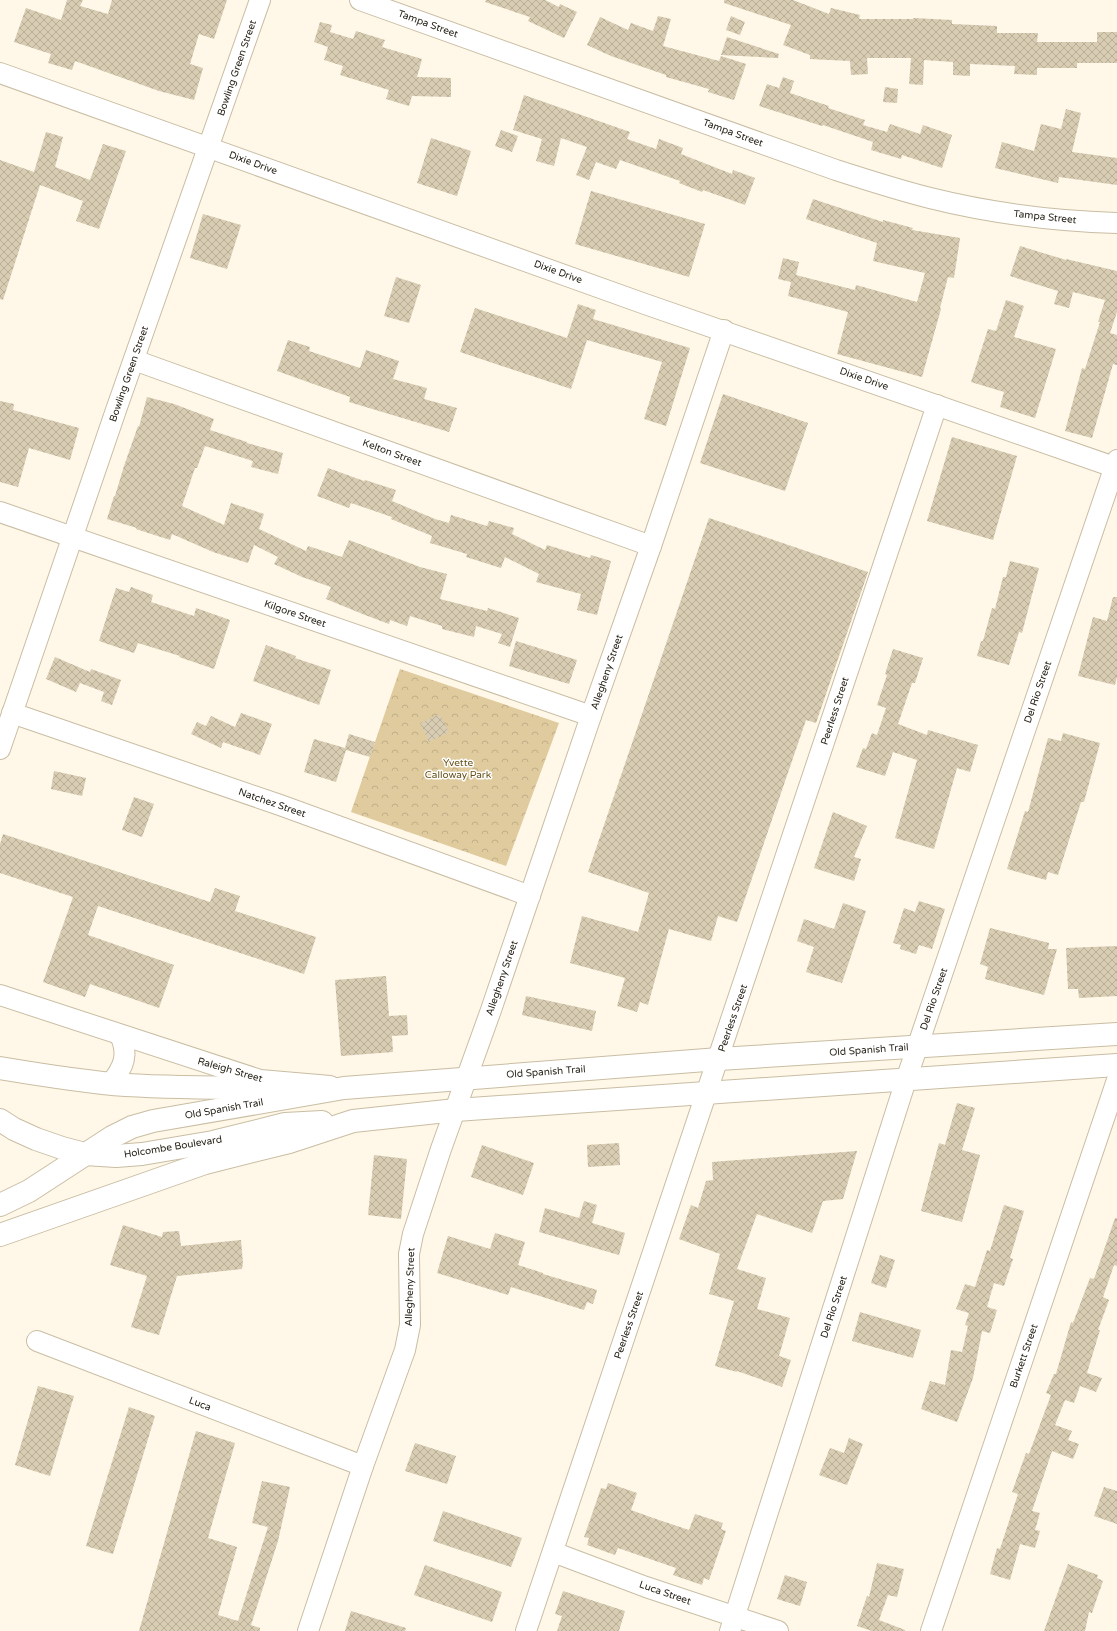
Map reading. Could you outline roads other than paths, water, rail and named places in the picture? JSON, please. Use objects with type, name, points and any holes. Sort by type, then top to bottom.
[{"type":"main road","name":"Old Spanish Trail","points":[[0,1205],[29,1191],[112,1137],[132,1127],[153,1121],[344,1088],[719,1059],[1117,1034]]},
{"type":"main road","points":[[0,1236],[205,1163],[289,1142],[353,1121],[456,1110],[1117,1065]]},
{"type":"main road","points":[[0,1068],[42,1075],[111,1083],[198,1088],[344,1088]]},
{"type":"main road","name":"Holcombe Boulevard","points":[[0,1120],[14,1129],[36,1139],[62,1148],[85,1154],[116,1156],[142,1154],[213,1142],[285,1124],[353,1121]]},
{"type":"street","name":"Bowling Green Street","points":[[0,749],[134,360],[210,148],[260,0]]},
{"type":"street","name":"Tampa Street","points":[[360,0],[836,170],[882,185],[930,198],[976,208],[1028,216],[1117,223]]},
{"type":"street","name":"Dixie Drive","points":[[0,73],[645,304],[1116,465]]},
{"type":"street","name":"Allegheny Street","points":[[308,1631],[363,1466],[405,1350],[410,1325],[409,1254],[413,1234],[440,1149],[456,1110],[724,330]]},
{"type":"street","name":"Kelton Street","points":[[134,360],[651,546]]},
{"type":"street","name":"Peerless Street","points":[[526,1631],[937,405]]},
{"type":"street","name":"Del Rio Street","points":[[732,1624],[906,1080],[1116,465]]},
{"type":"street","name":"Kilgore Street","points":[[0,512],[591,716]]},
{"type":"street","name":"Natchez Street","points":[[12,713],[280,806],[530,896]]},
{"type":"street","name":"Raleigh Street","points":[[0,995],[260,1080],[344,1088]]},
{"type":"street","points":[[111,1083],[121,1071],[124,1059],[125,1045],[120,1035]]},
{"type":"street","name":"Burkett Street","points":[[932,1631],[1117,1080]]},
{"type":"street","name":"Luca","points":[[37,1341],[363,1466]]},
{"type":"street","name":"Luca Street","points":[[553,1552],[646,1587],[732,1624],[778,1631]]},
{"type":"park label","name":"Yvette Calloway Park","points":[[458,768]]}]
